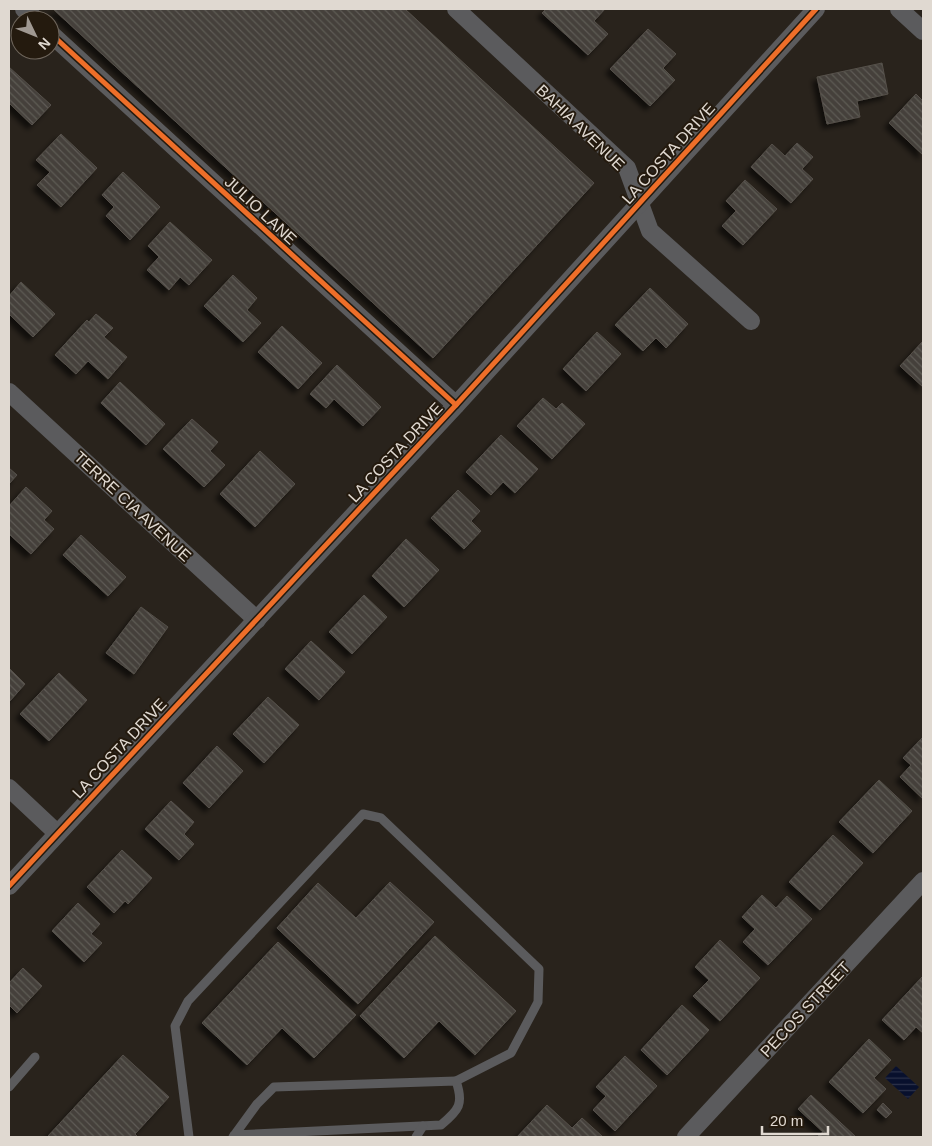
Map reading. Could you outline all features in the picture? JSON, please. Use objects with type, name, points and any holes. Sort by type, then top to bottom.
[{"type":"street","name":"BAHIA AVENUE","points":[[456,9],[627,168],[650,231],[751,322]]},
{"type":"street","name":"LA COSTA DRIVE","points":[[9,886],[456,405],[816,9]]},
{"type":"street","points":[[900,9],[923,31]]},
{"type":"street","name":"JULIO LANE","points":[[60,42],[456,405]]},
{"type":"street","name":"TERRE CIA AVENUE","points":[[9,392],[257,620]]},
{"type":"street","points":[[9,788],[57,833]]},
{"type":"street","name":"PECOS STREET","points":[[686,1137],[923,881]]},
{"type":"lane","points":[[189,1137],[175,1026],[188,1002],[364,814],[381,818],[539,969],[538,1002],[511,1053],[456,1081],[274,1087],[257,1104],[234,1136]]},
{"type":"lane","points":[[9,1087],[35,1057]]},
{"type":"lane","points":[[234,1136],[441,1125],[456,1113],[461,1097],[456,1081]]},
{"type":"lane","points":[[416,1137],[423,1126]]},
{"type":"water","points":[[896,1066],[919,1087],[908,1099],[885,1078]]},
{"type":"building","points":[[405,9],[594,183],[433,358],[60,15],[60,10],[54,10]]},
{"type":"building","points":[[546,9],[605,9],[594,21],[608,34],[588,55],[542,13]]},
{"type":"building","points":[[648,29],[676,54],[663,68],[675,80],[650,106],[610,69]]},
{"type":"building","points":[[882,63],[888,94],[857,101],[860,117],[827,124],[817,77]]},
{"type":"building","points":[[9,67],[51,105],[32,125],[9,103]]},
{"type":"building","points":[[916,94],[923,101],[923,155],[889,123]]},
{"type":"building","points":[[61,134],[97,168],[61,207],[37,185],[50,172],[36,160]]},
{"type":"building","points":[[797,143],[813,157],[802,169],[813,179],[791,203],[751,167],[772,144],[785,156]]},
{"type":"building","points":[[123,172],[160,207],[130,240],[106,216],[114,207],[102,195]]},
{"type":"building","points":[[745,180],[777,209],[743,245],[722,226],[736,211],[726,201]]},
{"type":"building","points":[[170,222],[212,260],[189,285],[180,277],[169,290],[147,270],[159,257],[148,246]]},
{"type":"building","points":[[233,275],[257,298],[247,310],[261,323],[243,342],[204,306]]},
{"type":"building","points":[[21,282],[55,314],[33,337],[9,314],[9,296]]},
{"type":"building","points":[[650,288],[688,324],[666,348],[656,338],[643,351],[615,325]]},
{"type":"building","points":[[96,314],[113,328],[104,337],[127,357],[108,379],[88,361],[76,374],[55,355],[87,320],[89,322]]},
{"type":"building","points":[[282,326],[322,363],[298,389],[258,352]]},
{"type":"building","points":[[597,332],[621,354],[586,391],[563,369]]},
{"type":"building","points":[[923,341],[923,387],[900,366]]},
{"type":"building","points":[[337,365],[381,407],[363,426],[334,399],[326,408],[310,394]]},
{"type":"building","points":[[120,382],[165,424],[146,445],[101,403]]},
{"type":"building","points":[[543,398],[556,409],[562,403],[585,424],[552,459],[517,426]]},
{"type":"building","points":[[192,419],[218,442],[210,451],[225,465],[204,487],[163,449]]},
{"type":"building","points":[[501,435],[538,469],[515,493],[503,482],[491,495],[466,472]]},
{"type":"building","points":[[260,451],[295,484],[255,527],[220,494]]},
{"type":"building","points":[[9,468],[17,475],[9,484]]},
{"type":"building","points":[[26,487],[52,511],[44,520],[54,529],[31,554],[9,534],[9,506]]},
{"type":"building","points":[[458,490],[480,511],[471,521],[481,531],[464,549],[431,518]]},
{"type":"building","points":[[81,535],[126,577],[108,596],[63,555]]},
{"type":"building","points":[[406,539],[439,570],[404,607],[372,576]]},
{"type":"building","points":[[364,595],[387,617],[352,654],[329,632]]},
{"type":"building","points":[[141,607],[168,627],[134,674],[106,653]]},
{"type":"building","points":[[311,641],[345,672],[319,700],[285,669]]},
{"type":"building","points":[[9,668],[25,684],[9,702]]},
{"type":"building","points":[[59,673],[87,700],[49,741],[20,714]]},
{"type":"building","points":[[268,697],[299,725],[264,763],[233,734]]},
{"type":"building","points":[[923,737],[923,799],[900,777],[911,765],[903,758]]},
{"type":"building","points":[[217,746],[243,771],[209,808],[183,783]]},
{"type":"building","points":[[879,780],[912,811],[873,853],[839,822]]},
{"type":"building","points":[[171,801],[194,822],[184,834],[194,844],[179,860],[145,829]]},
{"type":"building","points":[[833,835],[863,863],[820,910],[789,882]]},
{"type":"building","points":[[122,850],[152,878],[128,904],[125,901],[114,913],[87,887]]},
{"type":"building","points":[[390,882],[434,922],[358,1004],[277,928],[318,883],[356,918]]},
{"type":"building","points":[[762,895],[776,908],[787,896],[812,919],[768,965],[743,942],[755,929],[742,917]]},
{"type":"building","points":[[78,903],[100,924],[91,934],[102,943],[84,962],[52,931]]},
{"type":"building","points":[[435,936],[516,1011],[475,1055],[439,1021],[404,1058],[360,1016]]},
{"type":"building","points":[[720,940],[760,978],[720,1021],[693,996],[709,980],[695,967]]},
{"type":"building","points":[[278,942],[356,1015],[314,1058],[282,1028],[247,1065],[202,1023]]},
{"type":"building","points":[[23,968],[42,986],[17,1013],[9,1005],[9,983]]},
{"type":"building","points":[[923,976],[923,1033],[916,1027],[904,1040],[882,1020]]},
{"type":"building","points":[[682,1005],[709,1030],[667,1075],[641,1050]]},
{"type":"building","points":[[869,1039],[891,1060],[874,1078],[886,1089],[863,1113],[829,1082]]},
{"type":"building","points":[[123,1055],[169,1097],[135,1134],[138,1137],[49,1137],[48,1136]]},
{"type":"building","points":[[625,1056],[657,1086],[615,1131],[593,1110],[606,1096],[596,1087]]},
{"type":"building","points":[[811,1095],[856,1137],[817,1137],[823,1132],[798,1109]]},
{"type":"building","points":[[883,1103],[892,1112],[886,1118],[877,1110]]},
{"type":"building","points":[[547,1105],[572,1128],[582,1118],[603,1137],[517,1137]]},
{"type":"cycle path","points":[[9,886],[456,405],[816,9]]},
{"type":"cycle path","points":[[60,42],[456,405]]}]
